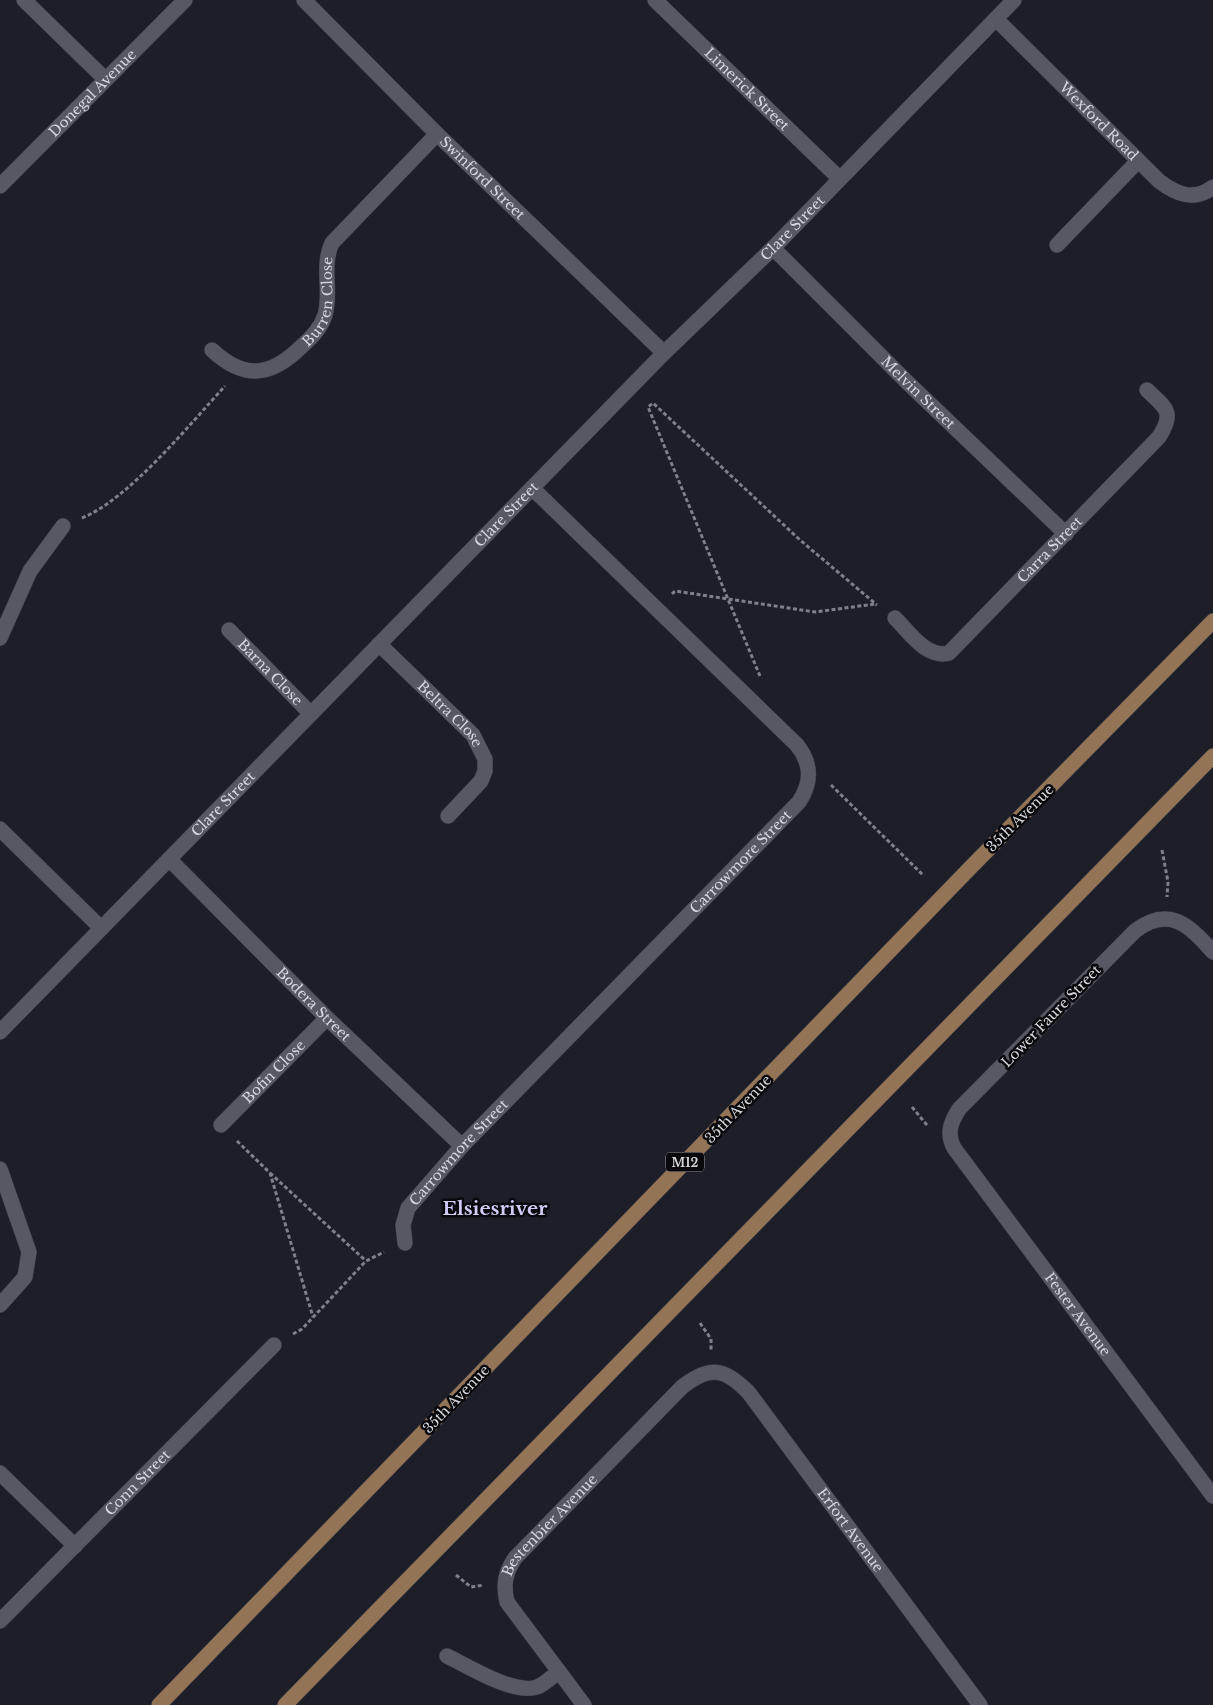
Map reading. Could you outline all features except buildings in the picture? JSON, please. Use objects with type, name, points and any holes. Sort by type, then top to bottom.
[{"type":"main road","name":"35th Avenue","points":[[159,1705],[971,867],[1213,621]]},
{"type":"main road","points":[[285,1705],[1213,756]]},
{"type":"street","points":[[24,0],[105,79]]},
{"type":"street","name":"Donegal Avenue","points":[[0,186],[185,0]]},
{"type":"street","name":"Swinford Street","points":[[304,0],[437,134],[664,353]]},
{"type":"street","name":"Limerick Street","points":[[655,0],[839,178]]},
{"type":"street","name":"Clare Street","points":[[0,1032],[664,353],[773,248],[1014,0]]},
{"type":"street","name":"Wexford Road","points":[[996,19],[1158,181],[1176,193],[1196,196],[1205,194],[1213,187]]},
{"type":"street","name":"Burren Close","points":[[212,350],[221,358],[241,369],[255,371],[277,367],[287,361],[317,332],[326,313],[325,269],[332,243],[437,134]]},
{"type":"street","points":[[1058,245],[1138,161]]},
{"type":"street","name":"Melvin Street","points":[[773,248],[908,383],[1066,534]]},
{"type":"street","name":"Carra Street","points":[[895,618],[932,653],[941,655],[950,653],[1159,437],[1169,415],[1166,408],[1147,390]]},
{"type":"street","name":"Carrowmore Street","points":[[405,1243],[402,1225],[408,1208],[462,1146],[799,802],[808,786],[810,777],[807,761],[797,745],[532,488]]},
{"type":"street","points":[[0,638],[30,571],[63,526]]},
{"type":"street","name":"Barna Close","points":[[229,630],[311,714]]},
{"type":"street","name":"Beltra Close","points":[[379,644],[473,735],[485,759],[485,771],[482,781],[448,816]]},
{"type":"street","points":[[0,829],[101,928]]},
{"type":"street","name":"Bodera Street","points":[[169,859],[327,1018],[462,1146]]},
{"type":"street","points":[[1165,917],[1177,920],[1188,928],[1213,952]]},
{"type":"street","name":"Lower Faure Street","points":[[950,1130],[959,1109],[1134,930],[1150,920],[1165,917]]},
{"type":"street","name":"Bofin Close","points":[[221,1125],[327,1018]]},
{"type":"street","name":"Fester Avenue","points":[[950,1130],[950,1141],[954,1148],[1213,1496]]},
{"type":"street","points":[[0,1169],[29,1252],[25,1277],[0,1304]]},
{"type":"street","name":"Conn Street","points":[[0,1621],[274,1345]]},
{"type":"street","name":"Bestenbier Avenue","points":[[584,1705],[507,1602],[505,1581],[507,1571],[515,1558],[687,1382],[710,1371]]},
{"type":"street","name":"Erfort Avenue","points":[[710,1371],[725,1373],[736,1379],[749,1393],[980,1705]]},
{"type":"street","points":[[0,1473],[74,1546]]},
{"type":"street","points":[[447,1656],[489,1677],[525,1689],[537,1687],[559,1672]]},
{"type":"path","points":[[63,526],[99,511],[160,456],[241,369]]},
{"type":"path","points":[[675,591],[729,600],[815,612],[876,604],[800,540],[653,403],[648,408],[729,600],[760,677]]},
{"type":"path","points":[[829,784],[924,876]]},
{"type":"path","points":[[1162,850],[1168,882],[1165,917]]},
{"type":"path","points":[[221,1125],[366,1261]]},
{"type":"path","points":[[270,1173],[313,1317]]},
{"type":"path","points":[[274,1345],[302,1329],[366,1261],[405,1243]]},
{"type":"path","points":[[700,1323],[711,1339],[710,1371]]},
{"type":"path","points":[[456,1575],[471,1588],[505,1581]]},
{"type":"district","name":"Elsiesriver","points":[[495,1208]]}]
